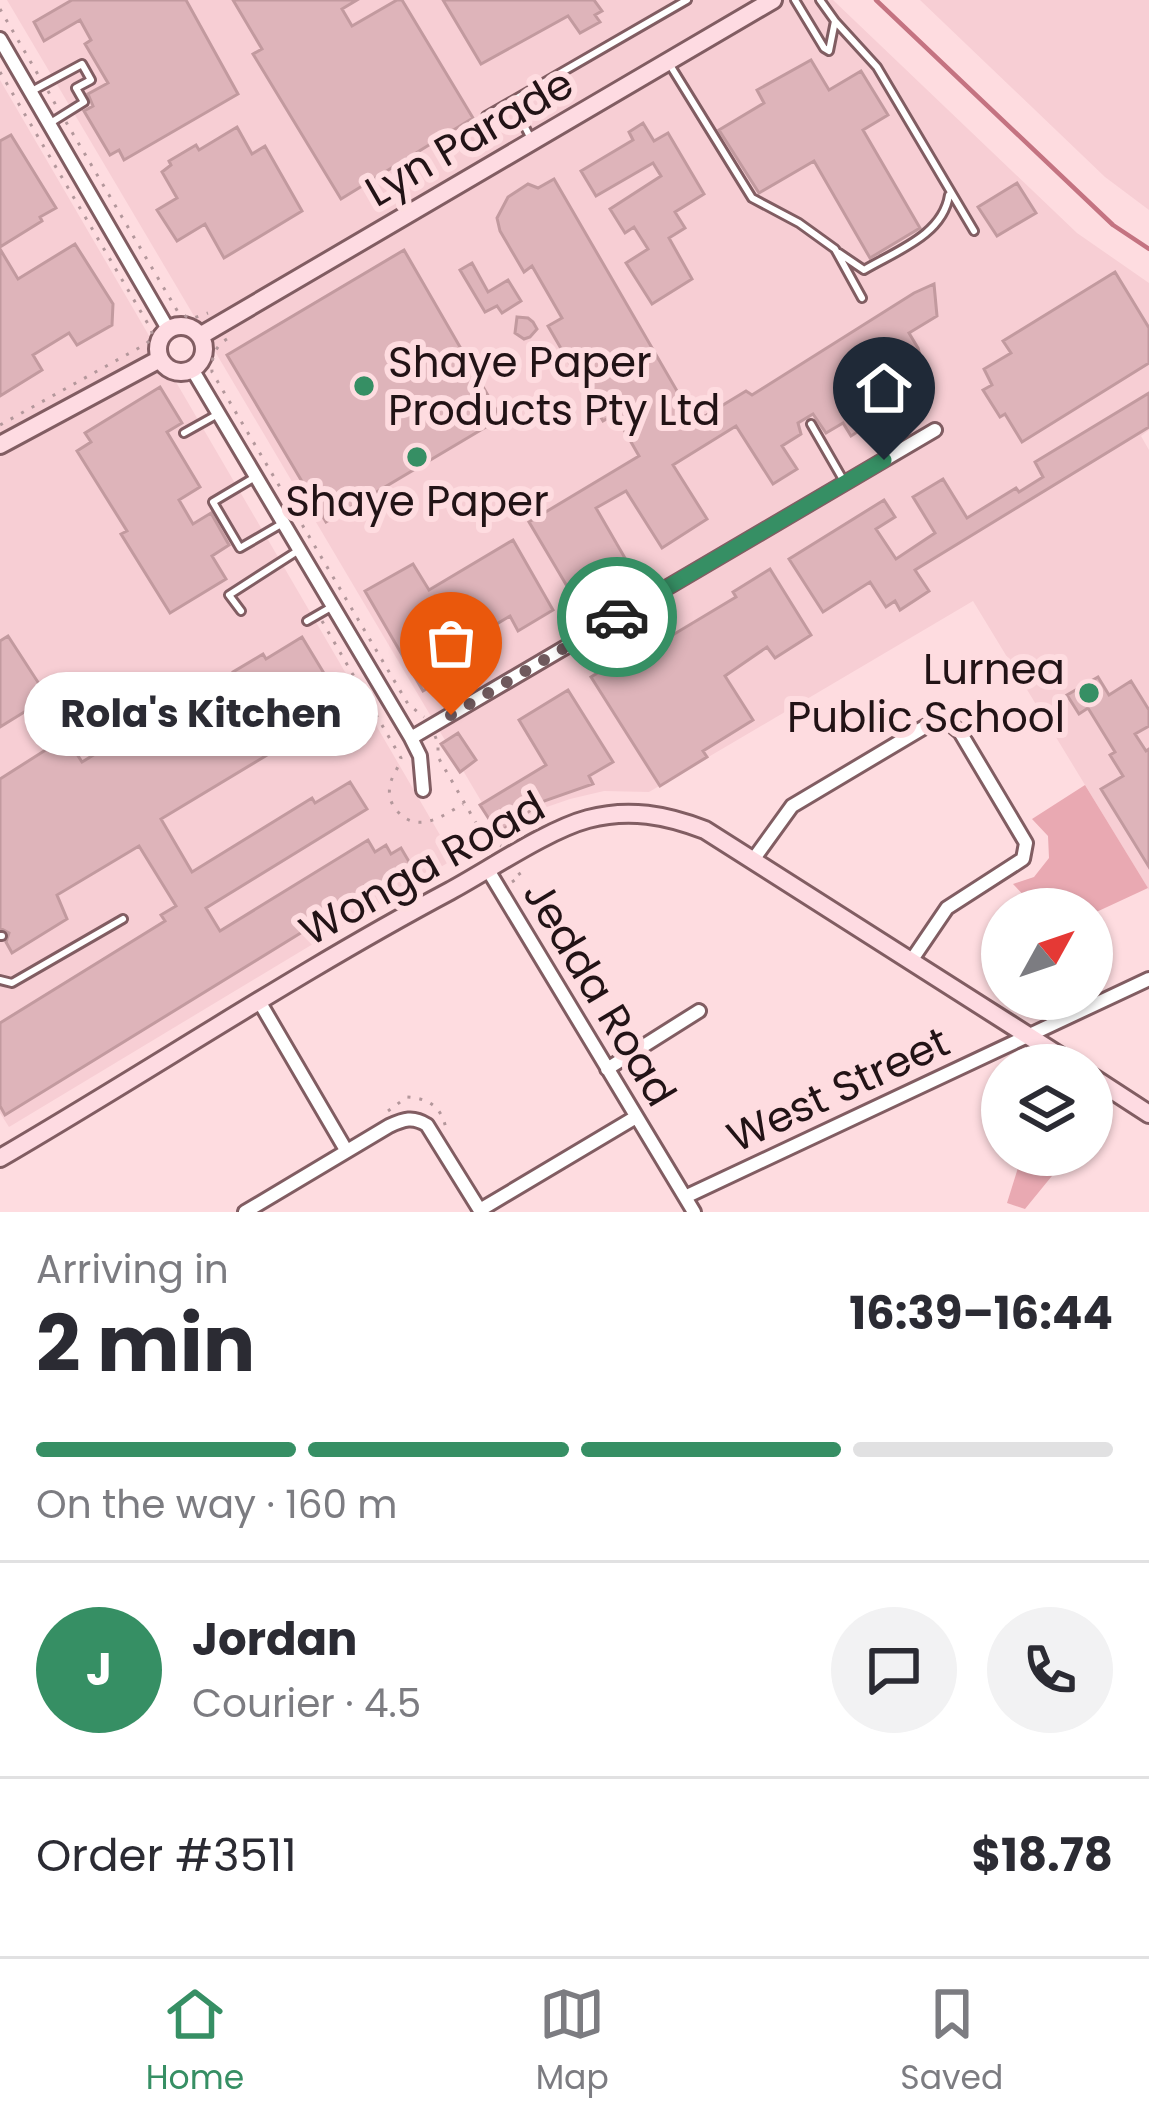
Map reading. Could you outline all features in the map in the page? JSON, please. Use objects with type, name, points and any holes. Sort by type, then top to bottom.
[{"type":"street","name":"Lyn Parade","points":[[200,336],[773,0]]},
{"type":"street","points":[[0,39],[37,88],[168,329]]},
{"type":"street","points":[[182,325],[200,336],[202,358],[192,369],[177,371],[160,359],[160,339],[168,329],[182,325]]},
{"type":"street","points":[[0,445],[160,359]]},
{"type":"street","points":[[192,369],[411,738],[420,756],[423,790]]},
{"type":"street","points":[[411,738],[935,430]]},
{"type":"street","points":[[753,860],[792,806],[928,724],[948,722],[960,732],[1026,843],[1023,859],[947,908],[910,962]]},
{"type":"street","name":"Wonga Road","points":[[0,1158],[488,870],[584,820],[620,813],[650,814],[705,830],[1041,1044]]},
{"type":"street","name":"Jedda Road","points":[[488,870],[694,1212]]},
{"type":"street","name":"West Street","points":[[685,1197],[1149,979]]},
{"type":"street","points":[[259,1001],[346,1150]]},
{"type":"street","points":[[607,1069],[699,1011]]},
{"type":"street","points":[[1113,1091],[1149,1114]]},
{"type":"street","points":[[245,1212],[270,1206],[346,1150],[388,1126],[416,1118],[427,1125],[480,1211],[636,1117]]},
{"type":"lane","points":[[487,116],[688,0]]},
{"type":"lane","points":[[795,0],[824,49],[830,51],[836,21]]},
{"type":"lane","points":[[820,0],[877,67],[974,231]]},
{"type":"lane","points":[[668,62],[752,198],[864,270],[931,230],[947,209],[950,191]]},
{"type":"lane","points":[[37,88],[82,64],[91,80],[76,88],[84,102],[55,120]]},
{"type":"lane","points":[[512,101],[533,142]]},
{"type":"lane","points":[[835,249],[862,298]]},
{"type":"lane","points":[[184,433],[218,413]]},
{"type":"lane","points":[[811,424],[845,483]]},
{"type":"lane","points":[[256,477],[213,502],[240,548],[283,523]]},
{"type":"lane","points":[[241,611],[229,595],[299,550]]},
{"type":"lane","points":[[307,621],[333,606]]},
{"type":"lane","points":[[0,980],[12,982],[123,919]]},
{"type":"path","points":[[0,9],[55,120],[178,312],[190,319],[212,311]]},
{"type":"path","points":[[0,72],[153,337],[0,425]]},
{"type":"path","points":[[229,337],[214,351],[212,372],[408,704],[422,714]]},
{"type":"path","points":[[319,614],[401,758],[390,783],[395,808],[409,821],[422,823],[464,803]]},
{"type":"path","points":[[439,743],[438,757],[483,835],[503,847]]},
{"type":"path","points":[[508,884],[521,876],[517,871]]},
{"type":"shaded area","points":[[7,0],[833,0],[1077,233],[1149,283],[1149,430],[1141,436],[1149,450],[1149,890],[973,601],[649,792],[604,791],[570,799],[541,809],[500,833]]},
{"type":"shaded area","points":[[920,0],[1149,0],[1149,210],[1105,177]]},
{"type":"shaded area","points":[[0,80],[454,859],[9,1127],[0,1113]]},
{"type":"shaded area","points":[[1085,785],[1148,888],[1113,904],[1113,888],[1017,888],[1013,884],[1034,877],[1049,858],[1048,836],[1032,819]]},
{"type":"shaded area","points":[[1015,1176],[1052,1176],[1025,1209],[1007,1203]]},
{"type":"building","points":[[72,0],[186,0],[238,94],[124,160],[119,150],[110,155],[84,111],[93,106],[88,94],[108,83],[85,44],[91,40],[80,20],[44,41],[34,22]]},
{"type":"building","points":[[233,0],[357,0],[342,9],[352,26],[402,0],[473,118],[341,199],[253,54],[262,49]]},
{"type":"building","points":[[443,0],[594,0],[602,11],[595,15],[600,22],[580,33],[568,16],[481,64]]},
{"type":"building","points":[[811,60],[829,90],[861,71],[888,115],[863,130],[920,228],[870,258],[814,161],[759,193],[719,130],[764,103],[757,90]]},
{"type":"building","points":[[643,123],[654,141],[668,133],[704,194],[675,212],[685,228],[669,238],[692,279],[652,304],[626,263],[648,249],[634,227],[625,233],[610,209],[661,176],[653,163],[596,196],[581,171],[633,140],[629,132]]},
{"type":"building","points":[[237,127],[252,154],[265,146],[302,211],[224,258],[205,224],[177,241],[157,210],[177,198],[162,172],[171,165],[169,161]]},
{"type":"building","points":[[11,135],[56,208],[0,247],[0,141]]},
{"type":"building","points":[[554,179],[695,422],[746,391],[752,395],[934,284],[937,316],[909,333],[926,376],[901,392],[880,358],[856,374],[882,416],[851,436],[843,423],[826,433],[813,414],[798,423],[801,434],[782,446],[797,469],[773,484],[736,426],[673,465],[707,519],[662,548],[626,491],[596,508],[629,565],[616,574],[613,569],[574,598],[529,522],[639,456],[615,414],[603,421],[548,326],[562,318],[532,266],[524,272],[500,231],[497,218],[508,197],[528,184],[538,188]]},
{"type":"building","points":[[1017,183],[1036,213],[997,236],[978,207]]},
{"type":"building","points":[[75,244],[113,304],[112,325],[77,345],[69,333],[33,355],[42,370],[0,396],[0,249],[18,279]]},
{"type":"building","name":"Shaye Paper Products Pty Ltd","points":[[404,250],[501,418],[326,522],[227,355]]},
{"type":"building","points":[[472,263],[488,292],[508,280],[521,301],[502,313],[497,306],[485,312],[460,270]]},
{"type":"building","points":[[1115,272],[1149,328],[1149,363],[1022,442],[983,390],[992,385],[984,369],[1011,353],[1003,341]]},
{"type":"building","points":[[517,317],[533,322],[537,329],[530,337],[515,333]]},
{"type":"building","points":[[160,387],[182,423],[167,432],[200,487],[179,500],[193,524],[211,513],[229,545],[212,556],[226,579],[170,613],[77,451],[91,442],[85,433]]},
{"type":"building","points":[[1149,393],[1149,427],[915,570],[929,591],[900,610],[895,601],[886,607],[870,582],[823,612],[789,559],[884,500],[895,517],[876,529],[896,559],[935,533],[913,497],[943,479],[967,518],[1043,477],[1035,462]]},
{"type":"building","points":[[513,540],[553,610],[518,631],[510,616],[455,649],[458,655],[437,668],[443,679],[423,691],[365,591],[413,564],[429,590]]},
{"type":"building","points":[[770,569],[811,635],[775,658],[767,647],[725,676],[753,720],[703,751],[707,757],[660,786],[591,677],[638,648],[641,654],[736,597],[733,592]]},
{"type":"building","points":[[8,636],[43,690],[30,698],[34,706],[0,727],[0,641]]},
{"type":"building","points":[[302,637],[345,708],[161,819],[192,872],[312,798],[315,803],[350,782],[367,809],[206,908],[220,931],[368,840],[375,852],[386,845],[391,854],[401,848],[411,865],[5,1115],[0,1106],[0,1023],[165,921],[161,915],[176,906],[139,846],[57,895],[67,919],[12,953],[6,942],[9,933],[0,928],[0,779],[66,737],[82,762],[105,748],[93,729],[124,711],[137,733],[263,654],[266,659]]},
{"type":"building","points":[[1098,677],[1109,695],[1131,681],[1149,710],[1149,726],[1135,734],[1149,749],[1149,867],[1101,789],[1123,776],[1110,755],[1115,752],[1088,708],[1079,714],[1067,695]]},
{"type":"building","points":[[568,690],[613,762],[589,776],[593,784],[544,801],[498,833],[480,805],[546,765],[519,720]]},
{"type":"building","points":[[458,733],[476,760],[460,772],[441,744]]},
{"type":"waterway","points":[[876,0],[1113,225],[1149,249]]},
{"type":"way so far","points":[[451,715],[617,617]]},
{"type":"place","name":"Shaye Paper Products Pty Ltd","points":[[364,386]]},
{"type":"place","name":"Shaye Paper","points":[[417,457]]},
{"type":"place","name":"Lurnea Public School","points":[[1089,693]]},
{"type":"place","name":"Rola's Kitchen","points":[[451,715]]},
{"type":"route","points":[[617,617],[884,460]]}]
